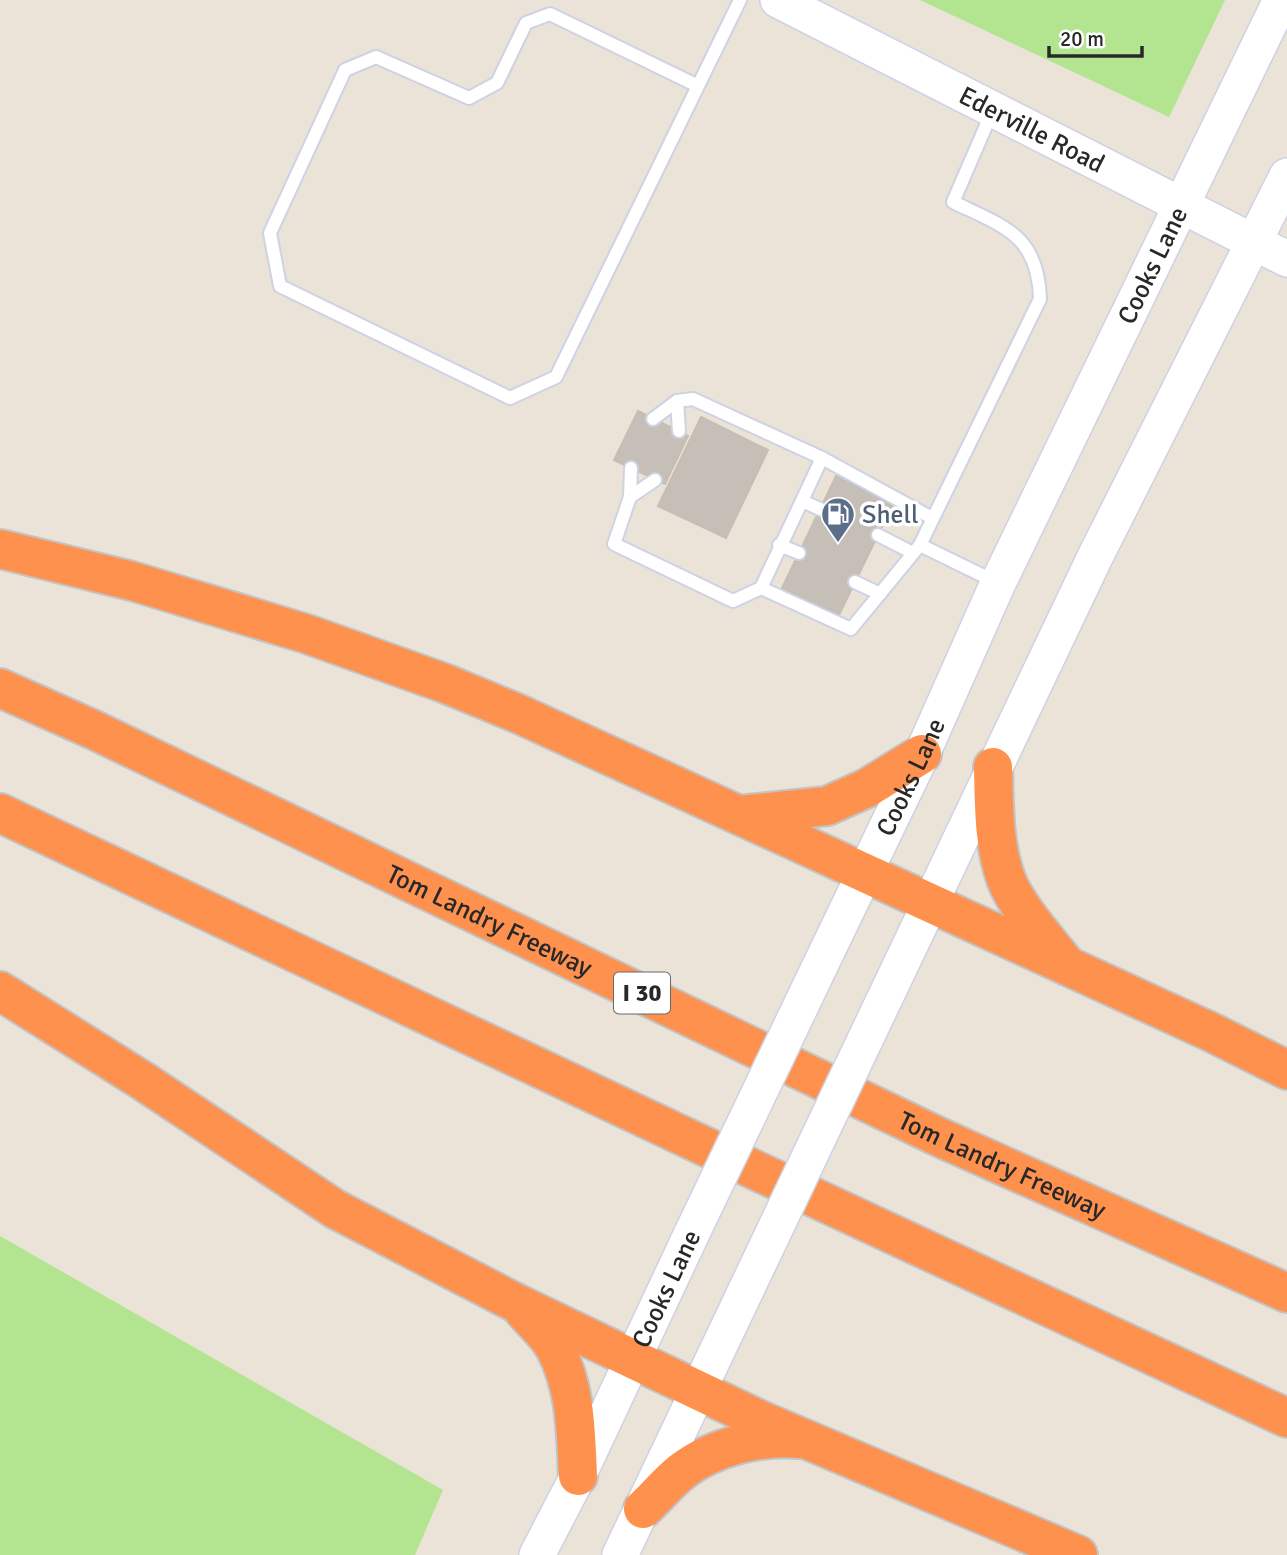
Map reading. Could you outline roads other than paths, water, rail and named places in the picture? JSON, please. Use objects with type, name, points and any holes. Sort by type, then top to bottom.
[{"type":"highway","points":[[0,549],[132,581],[307,634],[444,683],[519,714],[1211,1032],[1287,1070]]},
{"type":"highway","name":"Tom Landry Freeway","points":[[0,688],[131,748],[939,1137],[1287,1293]]},
{"type":"highway","points":[[737,815],[827,806],[867,788],[922,754]]},
{"type":"highway","points":[[993,767],[995,832],[1006,881],[1027,914],[1068,967]]},
{"type":"highway","points":[[0,813],[769,1177],[1287,1418]]},
{"type":"highway","points":[[0,991],[335,1209],[518,1304],[699,1391],[1077,1555]]},
{"type":"highway","points":[[518,1304],[554,1346],[569,1380],[576,1416],[578,1476]]},
{"type":"highway","points":[[643,1510],[681,1471],[709,1454],[778,1437],[807,1440]]},
{"type":"main road","name":"Ederville Road","points":[[778,0],[1287,260]]},
{"type":"main road","name":"Cooks Lane","points":[[537,1555],[578,1476],[922,754],[998,583],[1281,0]]},
{"type":"main road","points":[[620,1555],[1095,556],[1287,176]]},
{"type":"lane","points":[[698,86],[550,14],[526,23],[497,83],[469,98],[376,57],[345,70],[270,233],[280,286],[510,398],[556,377],[740,0]]},
{"type":"lane","points":[[761,588],[851,629],[917,549],[1041,299],[1039,275],[1026,244],[1001,225],[953,202],[993,110]]},
{"type":"lane","points":[[653,419],[677,401],[693,399],[822,458],[932,518]]},
{"type":"lane","points":[[677,401],[679,432]]},
{"type":"lane","points":[[631,468],[630,497],[614,544],[733,601],[761,588],[822,458]]},
{"type":"lane","points":[[630,497],[656,480]]},
{"type":"lane","points":[[802,501],[820,509]]},
{"type":"lane","points":[[878,535],[998,583]]},
{"type":"lane","points":[[779,545],[799,553]]},
{"type":"lane","points":[[855,582],[880,594]]},
{"type":"place","name":"Shell","points":[[838,544]]}]
